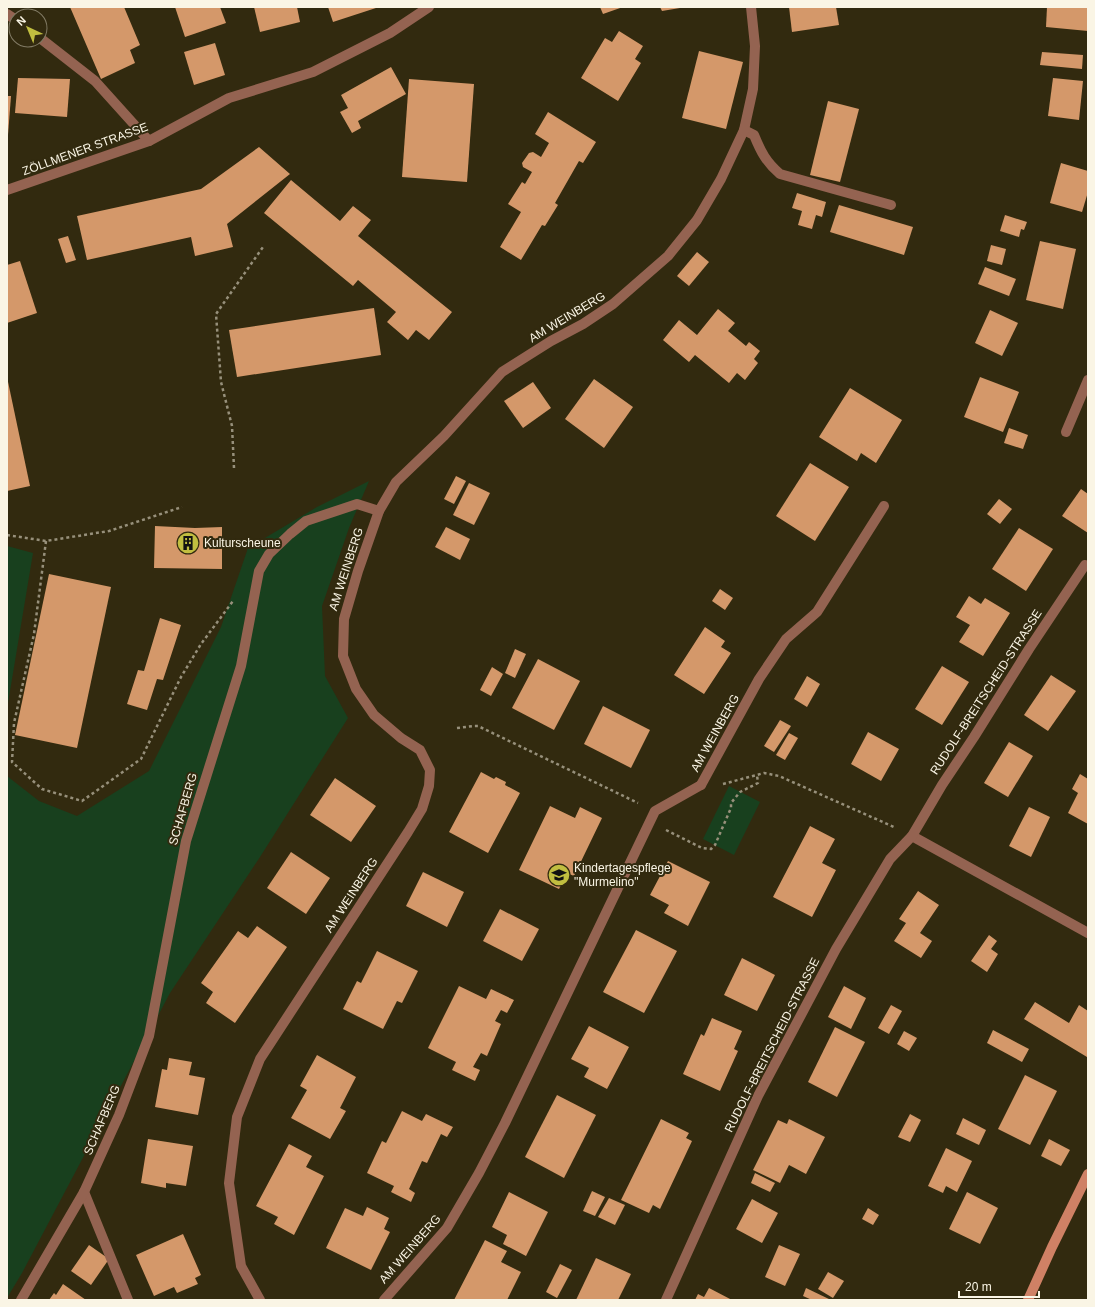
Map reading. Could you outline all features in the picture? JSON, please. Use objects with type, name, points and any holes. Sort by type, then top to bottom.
[{"type":"street","name":"ZÖLLMENER STRASSE","points":[[7,190],[149,141],[229,98],[313,72],[390,34],[429,7]]},
{"type":"street","name":"AM WEINBERG","points":[[260,1300],[241,1266],[229,1183],[237,1117],[260,1059],[408,832],[422,809],[429,786],[430,770],[420,750],[401,738],[374,715],[356,689],[343,656],[344,619],[358,571],[379,511],[396,482],[444,436],[502,372],[551,341],[583,324],[613,304],[668,256],[697,220],[721,179],[744,130],[753,89],[754,74],[755,46],[752,7]]},
{"type":"street","points":[[48,44],[95,81],[149,141]]},
{"type":"street","points":[[744,130],[754,135],[769,164],[780,174],[891,205]]},
{"type":"street","points":[[1066,432],[1088,380]]},
{"type":"street","name":"SCHAFBERG","points":[[21,1300],[84,1192],[119,1115],[149,1036],[186,841],[241,666],[259,571],[269,554],[306,521],[357,504],[379,511]]},
{"type":"street","name":"AM WEINBERG","points":[[384,1300],[447,1228],[479,1173],[512,1109],[655,811],[701,785],[759,679],[786,639],[817,612],[884,506]]},
{"type":"street","name":"RUDOLF-BREITSCHEID-STRASSE","points":[[666,1300],[758,1096],[836,950],[890,859],[912,836],[942,785],[1033,643],[1086,565]]},
{"type":"street","points":[[912,836],[1088,933]]},
{"type":"street","points":[[1028,1300],[1088,1174]]},
{"type":"street","points":[[84,1192],[128,1300]]},
{"type":"path","points":[[234,468],[232,426],[221,382],[216,314],[263,247]]},
{"type":"path","points":[[7,535],[46,541],[109,531],[182,507]]},
{"type":"path","points":[[46,541],[34,634],[14,724],[12,762],[42,789],[82,801],[141,759],[182,677],[201,644],[236,598]]},
{"type":"path","points":[[457,728],[478,726],[640,803]]},
{"type":"path","points":[[729,783],[764,773],[779,776],[895,827]]},
{"type":"path","points":[[650,822],[702,848],[711,849],[715,845],[731,808],[731,803],[740,792],[758,783],[757,774]]},
{"type":"green space","points":[[369,481],[349,528],[322,606],[325,676],[348,718],[260,857],[170,993],[22,1273],[7,1298],[7,776],[39,801],[77,816],[149,771],[221,627],[248,548],[317,507]]},
{"type":"green space","points":[[7,546],[33,553],[7,709]]},
{"type":"green space","points":[[729,786],[760,802],[734,855],[703,839]]},
{"type":"building","points":[[70,7],[124,7],[140,45],[130,50],[135,63],[101,79]]},
{"type":"building","points":[[175,7],[220,7],[226,23],[185,37]]},
{"type":"building","points":[[254,7],[297,7],[300,22],[260,32]]},
{"type":"building","points":[[328,7],[379,7],[333,22]]},
{"type":"building","points":[[600,7],[623,7],[603,14]]},
{"type":"building","points":[[660,7],[680,7],[680,8],[662,11]]},
{"type":"building","points":[[789,7],[836,7],[839,25],[792,32]]},
{"type":"building","points":[[1047,7],[1088,7],[1088,31],[1046,27]]},
{"type":"building","points":[[619,31],[643,46],[635,59],[641,63],[618,101],[581,78],[605,38],[612,42]]},
{"type":"building","points":[[215,43],[225,75],[194,85],[184,52]]},
{"type":"building","points":[[699,51],[743,62],[726,129],[682,118]]},
{"type":"building","points":[[1042,52],[1083,55],[1082,69],[1040,65]]},
{"type":"building","points":[[391,67],[406,94],[358,121],[361,128],[352,133],[340,112],[348,108],[341,95]]},
{"type":"building","points":[[18,78],[70,79],[67,117],[15,113]]},
{"type":"building","points":[[1053,78],[1083,81],[1079,120],[1048,116]]},
{"type":"building","points":[[409,79],[474,84],[467,182],[402,177]]},
{"type":"building","points":[[7,96],[11,96],[8,135],[7,135]]},
{"type":"building","points":[[828,101],[859,109],[840,182],[810,175]]},
{"type":"building","points":[[548,112],[596,142],[583,163],[579,161],[555,203],[558,205],[545,226],[542,225],[521,260],[500,247],[521,212],[508,204],[522,182],[525,184],[532,172],[523,167],[522,163],[529,153],[533,152],[541,157],[549,143],[535,134]]},
{"type":"building","points":[[259,147],[290,174],[227,224],[233,247],[195,256],[191,237],[87,260],[77,216],[201,189]]},
{"type":"building","points":[[1061,163],[1088,171],[1088,192],[1082,212],[1050,203]]},
{"type":"building","points":[[291,180],[340,221],[353,206],[371,220],[358,236],[452,312],[429,340],[416,330],[408,340],[387,322],[396,312],[358,280],[353,286],[264,213]]},
{"type":"building","points":[[797,193],[826,202],[822,217],[816,215],[812,229],[798,225],[802,211],[792,208]]},
{"type":"building","points":[[839,205],[913,227],[904,255],[830,232]]},
{"type":"building","points":[[1005,215],[1027,222],[1024,230],[1021,229],[1019,237],[1000,231]]},
{"type":"building","points":[[68,236],[76,260],[66,263],[58,239]]},
{"type":"building","points":[[1040,241],[1076,249],[1063,309],[1026,300]]},
{"type":"building","points":[[991,245],[1006,249],[1002,265],[987,261]]},
{"type":"building","points":[[697,252],[709,262],[689,286],[677,276]]},
{"type":"building","points":[[20,261],[37,313],[7,323],[7,265]]},
{"type":"building","points":[[985,267],[1016,279],[1009,296],[978,284]]},
{"type":"building","points":[[374,308],[381,355],[237,377],[229,330]]},
{"type":"building","points":[[718,309],[735,323],[728,331],[746,346],[749,342],[760,351],[754,359],[758,363],[745,380],[737,373],[729,383],[695,355],[689,362],[663,340],[679,320],[697,335]]},
{"type":"building","points":[[990,310],[1018,323],[1002,356],[975,343]]},
{"type":"building","points":[[7,377],[30,486],[7,491]]},
{"type":"building","points":[[980,377],[1019,392],[1003,432],[964,417]]},
{"type":"building","points":[[594,379],[633,407],[604,448],[565,419]]},
{"type":"building","points":[[533,382],[551,408],[523,428],[504,401]]},
{"type":"building","points":[[850,388],[902,420],[876,463],[861,453],[857,461],[819,437]]},
{"type":"building","points":[[1009,428],[1028,435],[1023,449],[1004,443]]},
{"type":"building","points":[[810,463],[849,487],[815,541],[776,516]]},
{"type":"building","points":[[456,476],[466,481],[454,504],[444,499]]},
{"type":"building","points":[[469,483],[490,493],[474,525],[453,515]]},
{"type":"building","points":[[1081,489],[1088,494],[1088,533],[1062,516]]},
{"type":"building","points":[[999,499],[1012,509],[1000,524],[987,514]]},
{"type":"building","name":"Kulturscheune","points":[[155,526],[195,528],[222,527],[222,569],[154,568]]},
{"type":"building","points":[[446,527],[470,539],[460,560],[435,547]]},
{"type":"building","points":[[1019,528],[1053,549],[1026,591],[992,569]]},
{"type":"building","points":[[49,574],[111,587],[77,748],[15,735]]},
{"type":"building","points":[[720,589],[733,598],[725,610],[712,601]]},
{"type":"building","points":[[969,596],[981,604],[985,598],[1010,613],[983,656],[959,642],[970,625],[956,617]]},
{"type":"building","points":[[160,618],[181,625],[163,680],[157,679],[147,710],[127,704],[138,670],[144,671]]},
{"type":"building","points":[[705,627],[725,641],[721,647],[731,653],[704,694],[674,675]]},
{"type":"building","points":[[515,649],[526,654],[515,678],[505,673]]},
{"type":"building","points":[[538,659],[580,681],[554,730],[512,708]]},
{"type":"building","points":[[942,666],[969,682],[942,725],[915,709]]},
{"type":"building","points":[[492,667],[503,674],[491,696],[480,690]]},
{"type":"building","points":[[1051,675],[1076,691],[1048,731],[1024,715]]},
{"type":"building","points":[[807,676],[820,684],[807,707],[794,699]]},
{"type":"building","points":[[603,706],[650,730],[631,768],[584,744]]},
{"type":"building","points":[[780,720],[791,726],[774,752],[764,746]]},
{"type":"building","points":[[868,732],[899,749],[881,781],[851,764]]},
{"type":"building","points":[[789,733],[798,738],[785,760],[776,755]]},
{"type":"building","points":[[1009,742],[1033,756],[1008,797],[984,783]]},
{"type":"building","points":[[481,772],[494,779],[496,777],[506,782],[505,785],[520,793],[488,853],[449,832]]},
{"type":"building","points":[[1080,774],[1088,779],[1088,824],[1068,813],[1078,793],[1072,789]]},
{"type":"building","points":[[335,778],[376,806],[351,842],[310,815]]},
{"type":"building","points":[[550,806],[575,818],[580,807],[602,818],[574,876],[567,873],[559,889],[519,870]]},
{"type":"building","points":[[1029,807],[1050,817],[1031,857],[1009,846]]},
{"type":"building","points":[[810,826],[835,839],[822,863],[836,870],[812,917],[773,897]]},
{"type":"building","points":[[291,852],[330,878],[306,914],[267,888]]},
{"type":"building","points":[[668,861],[710,882],[688,926],[664,913],[669,905],[650,895]]},
{"type":"building","points":[[423,872],[464,892],[447,927],[406,906]]},
{"type":"building","points":[[918,891],[939,905],[920,933],[932,941],[921,958],[894,941],[906,923],[899,919]]},
{"type":"building","points":[[500,909],[539,929],[522,961],[483,941]]},
{"type":"building","points":[[257,926],[287,947],[235,1023],[206,1003],[213,992],[201,983],[238,931],[248,938]]},
{"type":"building","points":[[636,930],[677,951],[644,1013],[603,992]]},
{"type":"building","points":[[989,935],[997,941],[991,949],[998,954],[987,972],[971,961]]},
{"type":"building","points":[[377,951],[418,971],[402,1003],[397,1001],[383,1029],[343,1009],[357,981],[361,983]]},
{"type":"building","points":[[742,958],[775,975],[757,1011],[724,995]]},
{"type":"building","points":[[459,986],[486,999],[491,989],[514,1000],[507,1013],[501,1010],[495,1021],[501,1024],[487,1056],[481,1053],[473,1067],[480,1070],[475,1081],[452,1070],[456,1062],[428,1048]]},
{"type":"building","points":[[844,986],[866,998],[851,1029],[828,1017]]},
{"type":"building","points":[[1035,1002],[1069,1023],[1079,1005],[1088,1011],[1087,1057],[1024,1019]]},
{"type":"building","points":[[891,1005],[902,1011],[889,1034],[878,1028]]},
{"type":"building","points":[[712,1018],[742,1031],[734,1049],[738,1051],[720,1091],[683,1074],[701,1034],[704,1036]]},
{"type":"building","points":[[589,1026],[629,1047],[607,1089],[584,1077],[589,1068],[571,1059]]},
{"type":"building","points":[[835,1027],[865,1042],[837,1097],[808,1082]]},
{"type":"building","points":[[993,1030],[1029,1049],[1022,1062],[987,1043]]},
{"type":"building","points":[[904,1031],[917,1038],[909,1051],[897,1044]]},
{"type":"building","points":[[317,1055],[356,1077],[340,1108],[346,1111],[330,1139],[291,1118],[307,1090],[300,1086]]},
{"type":"building","points":[[169,1058],[192,1062],[189,1075],[205,1078],[198,1115],[155,1107],[162,1069],[167,1070]]},
{"type":"building","points":[[1025,1075],[1057,1091],[1030,1145],[998,1129]]},
{"type":"building","points":[[557,1095],[596,1115],[564,1178],[525,1157]]},
{"type":"building","points":[[402,1111],[422,1121],[426,1114],[453,1127],[447,1137],[441,1134],[427,1163],[422,1161],[409,1189],[415,1193],[411,1202],[391,1192],[394,1186],[367,1173],[382,1141],[386,1143]]},
{"type":"building","points":[[910,1114],[921,1120],[910,1142],[898,1137]]},
{"type":"building","points":[[963,1118],[986,1130],[979,1145],[956,1134]]},
{"type":"building","points":[[661,1119],[689,1133],[686,1138],[692,1141],[660,1209],[653,1205],[649,1213],[621,1200]]},
{"type":"building","points":[[789,1119],[825,1137],[806,1174],[789,1165],[780,1183],[753,1170],[778,1120],[787,1124]]},
{"type":"building","points":[[148,1139],[193,1146],[186,1186],[166,1183],[166,1188],[141,1183]]},
{"type":"building","points":[[1049,1139],[1070,1150],[1061,1166],[1041,1156]]},
{"type":"building","points":[[289,1144],[312,1156],[306,1167],[324,1176],[294,1235],[274,1224],[278,1217],[256,1206]]},
{"type":"building","points":[[946,1148],[972,1161],[957,1192],[946,1186],[943,1193],[928,1186]]},
{"type":"building","points":[[755,1173],[775,1183],[770,1192],[751,1183]]},
{"type":"building","points":[[592,1191],[605,1197],[595,1216],[583,1211]]},
{"type":"building","points":[[509,1192],[548,1212],[526,1256],[503,1244],[507,1235],[492,1227]]},
{"type":"building","points":[[967,1192],[998,1208],[980,1244],[949,1229]]},
{"type":"building","points":[[609,1198],[625,1205],[615,1225],[598,1217]]},
{"type":"building","points":[[752,1199],[778,1213],[762,1243],[736,1229]]},
{"type":"building","points":[[367,1207],[389,1218],[384,1229],[390,1232],[371,1270],[326,1248],[345,1208],[363,1216]]},
{"type":"building","points":[[868,1208],[879,1215],[873,1225],[862,1219]]},
{"type":"building","points":[[183,1234],[201,1275],[195,1278],[198,1284],[177,1293],[174,1287],[154,1296],[136,1255]]},
{"type":"building","points":[[485,1240],[507,1251],[501,1262],[521,1272],[507,1300],[454,1300]]},
{"type":"building","points":[[89,1245],[109,1259],[91,1285],[71,1271]]},
{"type":"building","points":[[779,1245],[800,1254],[785,1286],[765,1277]]},
{"type":"building","points":[[596,1258],[631,1274],[618,1300],[576,1300]]},
{"type":"building","points":[[560,1264],[572,1270],[557,1298],[546,1292]]},
{"type":"building","points":[[828,1272],[844,1281],[833,1298],[818,1289]]},
{"type":"building","points":[[63,1284],[86,1300],[49,1300],[54,1293],[56,1295]]},
{"type":"building","points":[[709,1288],[732,1300],[695,1300],[698,1294],[704,1297]]},
{"type":"building","points":[[806,1288],[831,1300],[812,1300],[803,1296]]},
{"type":"place","name":"Kulturscheune","points":[[188,543]]},
{"type":"place","name":"Kindertagespflege \"Murmelino\"","points":[[559,875]]}]
